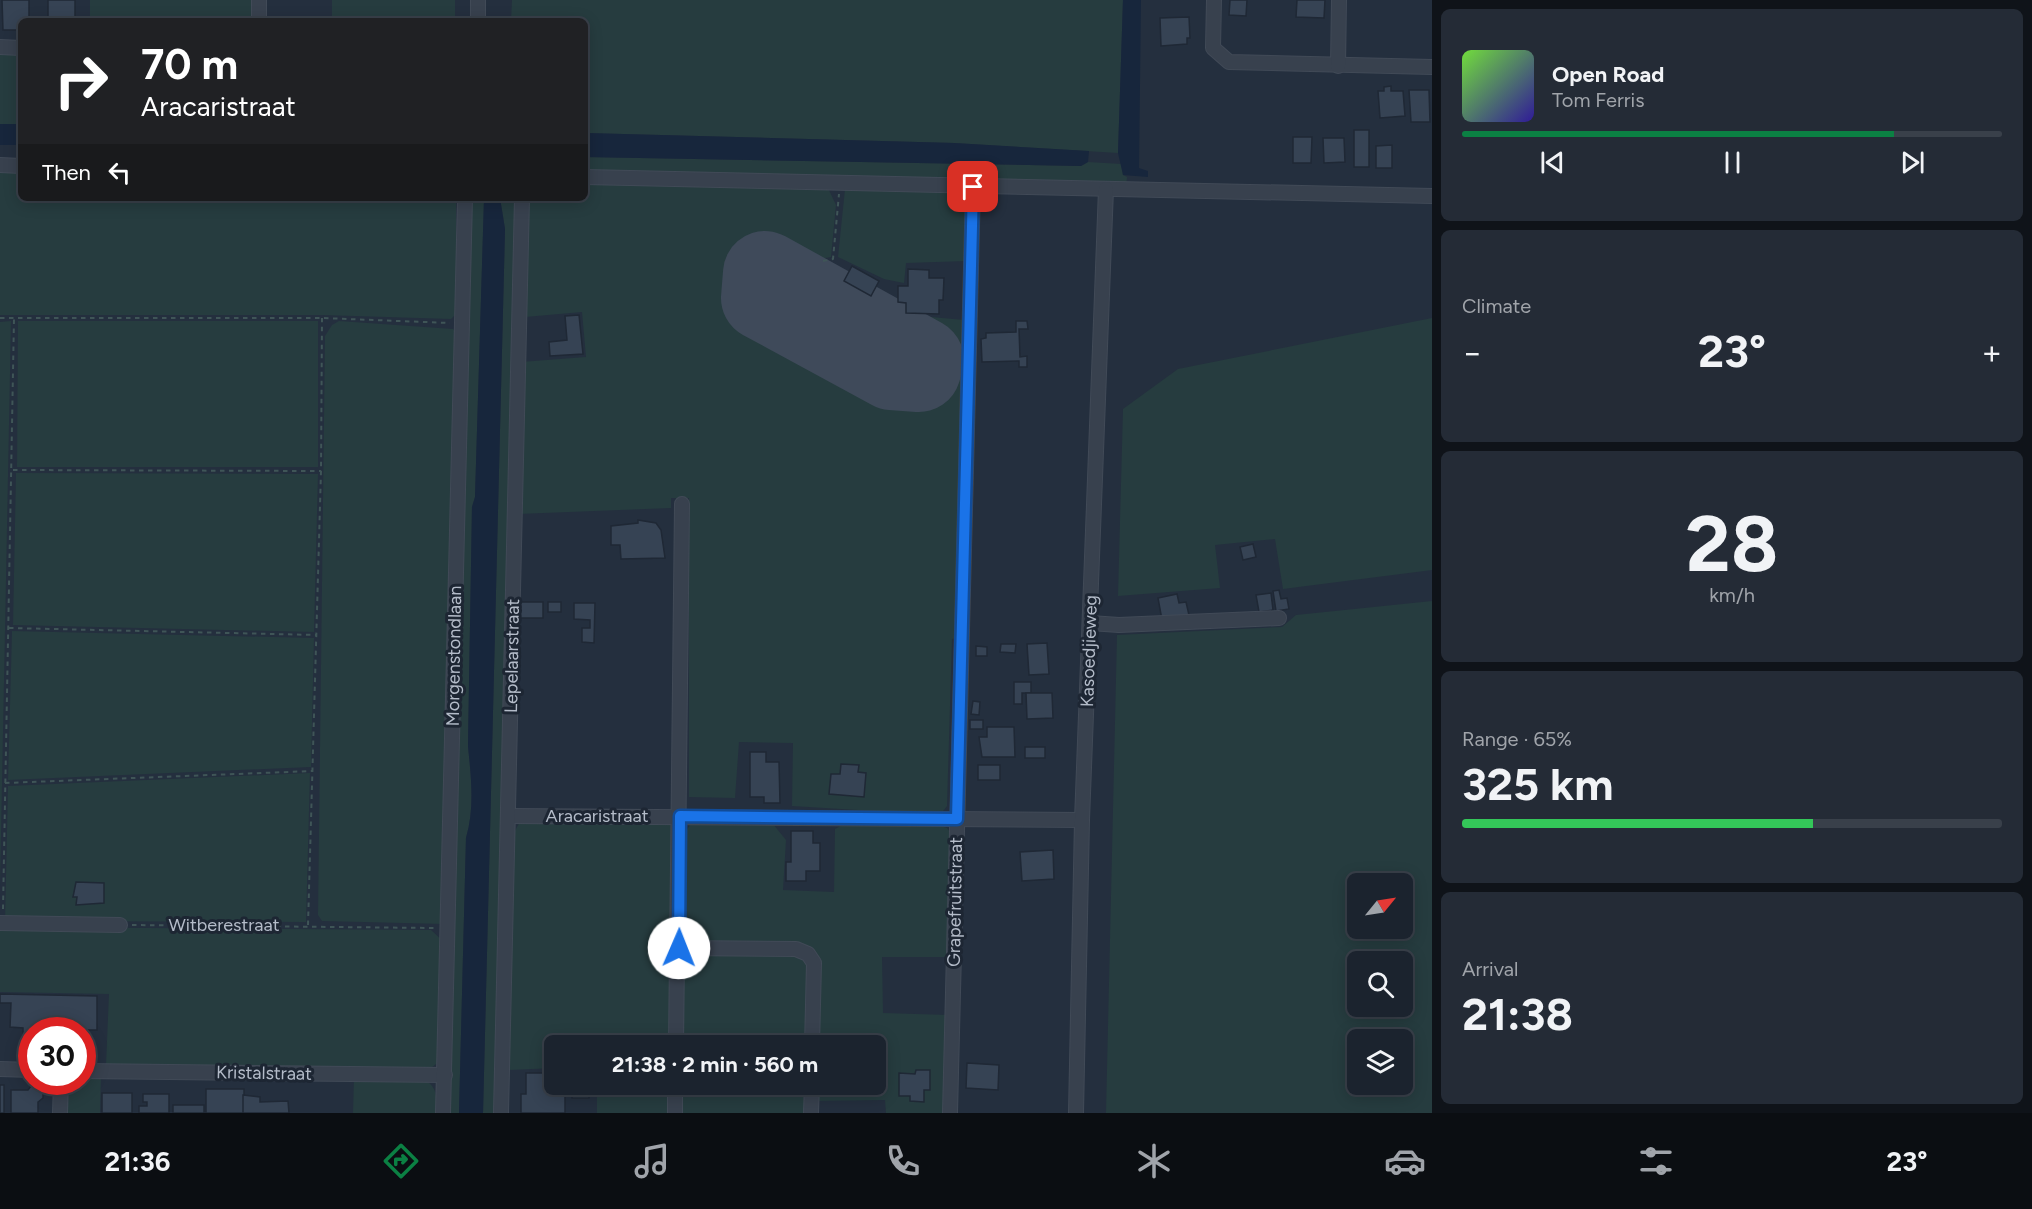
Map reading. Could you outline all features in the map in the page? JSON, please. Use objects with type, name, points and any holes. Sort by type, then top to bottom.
[{"type":"street","points":[[259,0],[259,18]]},
{"type":"street","points":[[478,0],[478,18]]},
{"type":"street","points":[[1214,0],[1213,48],[1229,62],[1432,67]]},
{"type":"street","points":[[1338,66],[1340,0]]},
{"type":"street","points":[[0,47],[18,48]]},
{"type":"street","points":[[0,165],[18,166]]},
{"type":"street","points":[[588,177],[1432,196]]},
{"type":"street","name":"Grapefruitstraat","points":[[950,1113],[973,187]]},
{"type":"street","name":"Kasoedjieweg","points":[[1076,1113],[1082,820],[1106,189]]},
{"type":"street","name":"Morgenstondlaan","points":[[443,1113],[465,201]]},
{"type":"street","name":"Lepelaarstraat","points":[[501,1113],[522,201]]},
{"type":"street","points":[[676,1035],[682,504]]},
{"type":"street","points":[[1090,623],[1119,626],[1279,618]]},
{"type":"street","name":"Aracaristraat","points":[[508,816],[1082,820]]},
{"type":"street","points":[[1,923],[120,925]]},
{"type":"street","points":[[679,948],[796,949],[808,954],[814,963],[812,1035]]},
{"type":"street","points":[[0,1069],[18,1070]]},
{"type":"street","name":"Kristalstraat","points":[[96,1071],[445,1076]]},
{"type":"street","points":[[60,1113],[61,1095]]},
{"type":"street","points":[[675,1095],[675,1113]]},
{"type":"street","points":[[811,1113],[812,1095]]},
{"type":"path","points":[[823,261],[833,260],[840,209],[839,183]]},
{"type":"path","points":[[0,318],[321,318],[462,324]]},
{"type":"path","points":[[1,923],[13,470],[14,318]]},
{"type":"path","points":[[308,925],[321,471],[321,318]]},
{"type":"path","points":[[13,470],[321,471]]},
{"type":"path","points":[[9,628],[317,635]]},
{"type":"path","points":[[5,783],[313,771]]},
{"type":"path","name":"Witberestraat","points":[[120,925],[448,928]]},
{"type":"green space","points":[[90,0],[253,0],[254,18],[90,18]]},
{"type":"green space","points":[[332,0],[455,0],[455,18],[332,18]]},
{"type":"green space","points":[[512,0],[1123,0],[1118,153],[954,143],[588,133],[588,18],[511,18]]},
{"type":"green space","points":[[0,53],[18,54],[18,124],[0,124]]},
{"type":"green space","points":[[588,157],[1081,166],[1088,162],[1122,164],[1123,175],[1127,177],[1126,187],[588,172]]},
{"type":"green space","points":[[0,172],[18,172],[18,201],[456,201],[456,314],[451,319],[322,315],[0,315]]},
{"type":"green space","points":[[588,181],[827,186],[836,205],[831,257],[820,259],[812,296],[763,268],[761,300],[892,371],[923,373],[926,358],[895,342],[899,314],[964,320],[958,637],[952,639],[947,806],[940,815],[792,806],[793,743],[739,742],[735,798],[689,797],[689,498],[671,498],[671,508],[518,514],[521,362],[586,357],[582,312],[525,317],[526,201],[588,201]]},
{"type":"green space","points":[[845,189],[970,192],[967,261],[906,263],[904,283],[884,279],[838,257]]},
{"type":"green space","points":[[471,201],[484,201],[475,497],[472,507],[468,746],[471,804],[466,838],[459,1113],[448,1113]]},
{"type":"green space","points":[[500,201],[518,201],[497,1113],[483,1113],[505,229]]},
{"type":"green space","points":[[1432,318],[1432,570],[1283,589],[1275,539],[1215,545],[1220,588],[1118,596],[1123,409],[1178,369]]},
{"type":"green space","points":[[11,321],[0,888],[0,322]]},
{"type":"green space","points":[[18,321],[318,321],[318,467],[17,467]]},
{"type":"green space","points":[[339,321],[453,329],[458,334],[444,924],[322,921],[318,915],[325,336],[332,325]]},
{"type":"green space","points":[[16,473],[318,474],[314,632],[13,625]]},
{"type":"green space","points":[[1432,601],[1432,1113],[1106,1113],[1117,635],[1282,627],[1296,615]]},
{"type":"green space","points":[[12,631],[314,638],[311,767],[8,780]]},
{"type":"green space","points":[[310,773],[306,922],[5,921],[8,786]]},
{"type":"green space","points":[[521,820],[672,824],[671,1035],[544,1035],[544,1068],[505,1070],[512,836]]},
{"type":"green space","points":[[848,822],[938,825],[947,828],[953,836],[950,957],[882,957],[883,1013],[949,1015],[947,1113],[886,1113],[885,1100],[815,1101],[815,1095],[886,1095],[886,1035],[816,1035],[819,961],[809,946],[682,943],[685,833],[691,823],[773,824],[786,840],[783,890],[834,892],[835,829]]},
{"type":"green space","points":[[0,927],[431,930],[444,942],[440,1061],[427,1071],[106,1065],[109,994],[0,992]]},
{"type":"green space","points":[[683,951],[795,952],[809,964],[807,1035],[681,1035]]},
{"type":"green space","points":[[96,1076],[101,1076],[100,1113],[67,1113],[69,1095],[96,1095]]},
{"type":"green space","points":[[354,1077],[420,1078],[430,1084],[435,1092],[436,1113],[353,1113]]},
{"type":"green space","points":[[597,1095],[670,1095],[670,1113],[597,1113]]},
{"type":"green space","points":[[679,1095],[807,1095],[806,1113],[679,1113]]},
{"type":"water","points":[[1123,0],[1141,0],[1139,168],[1148,171],[1148,177],[1123,175],[1118,153]]},
{"type":"water","points":[[0,124],[18,124],[18,145],[0,145]]},
{"type":"water","points":[[588,133],[954,143],[1089,151],[1088,162],[1081,166],[588,157]]},
{"type":"water","points":[[484,201],[500,201],[505,229],[483,1113],[459,1113],[466,838],[471,804],[468,746],[472,507],[475,497]]},
{"type":"building","points":[[2,0],[29,0],[29,18],[18,18],[18,30],[3,30]]},
{"type":"building","points":[[48,0],[75,0],[75,18],[48,18]]},
{"type":"building","points":[[1230,0],[1247,0],[1246,16],[1229,15]]},
{"type":"building","points":[[1297,0],[1325,0],[1324,18],[1296,17]]},
{"type":"building","points":[[1189,17],[1190,38],[1187,38],[1187,44],[1161,46],[1160,18]]},
{"type":"building","points":[[1391,86],[1391,91],[1403,91],[1405,116],[1380,118],[1378,91],[1384,91],[1384,87]]},
{"type":"building","points":[[1409,90],[1429,90],[1430,122],[1411,122]]},
{"type":"building","points":[[1354,130],[1369,130],[1369,167],[1354,167]]},
{"type":"building","points":[[1293,137],[1312,137],[1311,163],[1293,163]]},
{"type":"building","points":[[1323,138],[1344,138],[1345,162],[1324,163]]},
{"type":"building","points":[[1392,145],[1392,168],[1376,168],[1376,146]]},
{"type":"building","points":[[852,266],[879,281],[871,296],[844,281]]},
{"type":"building","points":[[908,269],[929,270],[929,278],[944,278],[943,300],[939,300],[939,314],[906,313],[906,303],[898,302],[898,286],[908,286]]},
{"type":"building","points":[[579,315],[583,354],[550,356],[549,342],[567,340],[565,316]]},
{"type":"building","points":[[1016,321],[1027,321],[1028,329],[1019,329],[1020,357],[1027,356],[1027,367],[1019,367],[1019,361],[982,362],[981,339],[986,338],[986,333],[1016,332]]},
{"type":"building","points":[[638,520],[656,523],[661,530],[665,558],[621,559],[620,545],[611,545],[611,526],[638,523]]},
{"type":"building","points":[[1253,544],[1256,557],[1243,560],[1240,547]]},
{"type":"building","points":[[1279,590],[1281,599],[1287,598],[1289,609],[1276,611],[1273,591]]},
{"type":"building","points":[[1271,593],[1273,610],[1259,612],[1256,595]]},
{"type":"building","points":[[1177,594],[1179,603],[1186,602],[1189,615],[1162,620],[1158,598]]},
{"type":"building","points":[[520,602],[543,602],[543,618],[520,618]]},
{"type":"building","points":[[548,602],[561,602],[561,612],[548,612]]},
{"type":"building","points":[[574,603],[595,603],[594,643],[582,642],[582,628],[590,628],[590,620],[574,619]]},
{"type":"building","points":[[1047,643],[1049,674],[1029,675],[1027,644]]},
{"type":"building","points":[[1001,644],[1016,644],[1015,653],[1000,652]]},
{"type":"building","points":[[976,646],[987,647],[987,656],[976,656]]},
{"type":"building","points":[[1014,682],[1031,682],[1031,693],[1022,693],[1022,704],[1014,704]]},
{"type":"building","points":[[1026,693],[1052,693],[1053,718],[1027,719]]},
{"type":"building","points":[[973,701],[980,702],[979,715],[971,714]]},
{"type":"building","points":[[970,720],[983,720],[983,729],[970,729]]},
{"type":"building","points":[[987,727],[1014,727],[1015,757],[982,757],[979,737],[987,737]]},
{"type":"building","points":[[1025,747],[1045,747],[1045,758],[1025,758]]},
{"type":"building","points":[[750,752],[766,752],[766,762],[779,762],[780,803],[764,803],[764,797],[750,797]]},
{"type":"building","points":[[841,764],[859,765],[858,772],[866,773],[864,797],[829,794],[831,774],[840,774]]},
{"type":"building","points":[[978,765],[1000,765],[1000,780],[978,780]]},
{"type":"building","points":[[791,831],[813,831],[813,843],[820,843],[820,871],[806,871],[806,881],[786,881],[786,862],[791,862]]},
{"type":"building","points":[[1053,850],[1054,879],[1022,881],[1020,852]]},
{"type":"building","points":[[76,882],[104,883],[104,903],[76,905],[77,897],[73,897]]},
{"type":"building","points":[[0,994],[97,996],[97,1030],[96,1017],[18,1017],[18,1028],[10,1027],[11,1003],[0,1003]]},
{"type":"building","points":[[967,1063],[999,1065],[998,1090],[966,1088]]},
{"type":"building","points":[[916,1070],[930,1070],[930,1090],[924,1090],[924,1102],[910,1101],[910,1096],[899,1096],[899,1073],[915,1074]]},
{"type":"building","points":[[526,1073],[544,1073],[544,1095],[565,1095],[565,1113],[521,1113],[521,1094],[526,1094]]},
{"type":"building","points":[[0,1085],[4,1085],[4,1113],[0,1113]]},
{"type":"building","points":[[206,1089],[244,1089],[244,1113],[206,1113]]},
{"type":"building","points":[[11,1090],[18,1090],[18,1095],[43,1095],[38,1102],[38,1113],[11,1113]]},
{"type":"building","points":[[102,1093],[132,1093],[132,1113],[102,1113]]},
{"type":"building","points":[[143,1094],[169,1094],[169,1113],[139,1113],[139,1106],[147,1106],[147,1102],[143,1102]]},
{"type":"building","points":[[243,1095],[260,1097],[260,1102],[288,1101],[289,1113],[243,1113]]},
{"type":"building","points":[[572,1095],[589,1095],[589,1098],[572,1098]]},
{"type":"building","points":[[173,1105],[204,1105],[204,1113],[173,1113]]},
{"type":"runway","points":[[765,273],[922,360],[919,370],[892,368],[763,298],[765,273]]},
{"type":"route","points":[[679,948],[680,816],[957,819],[973,187]]}]
